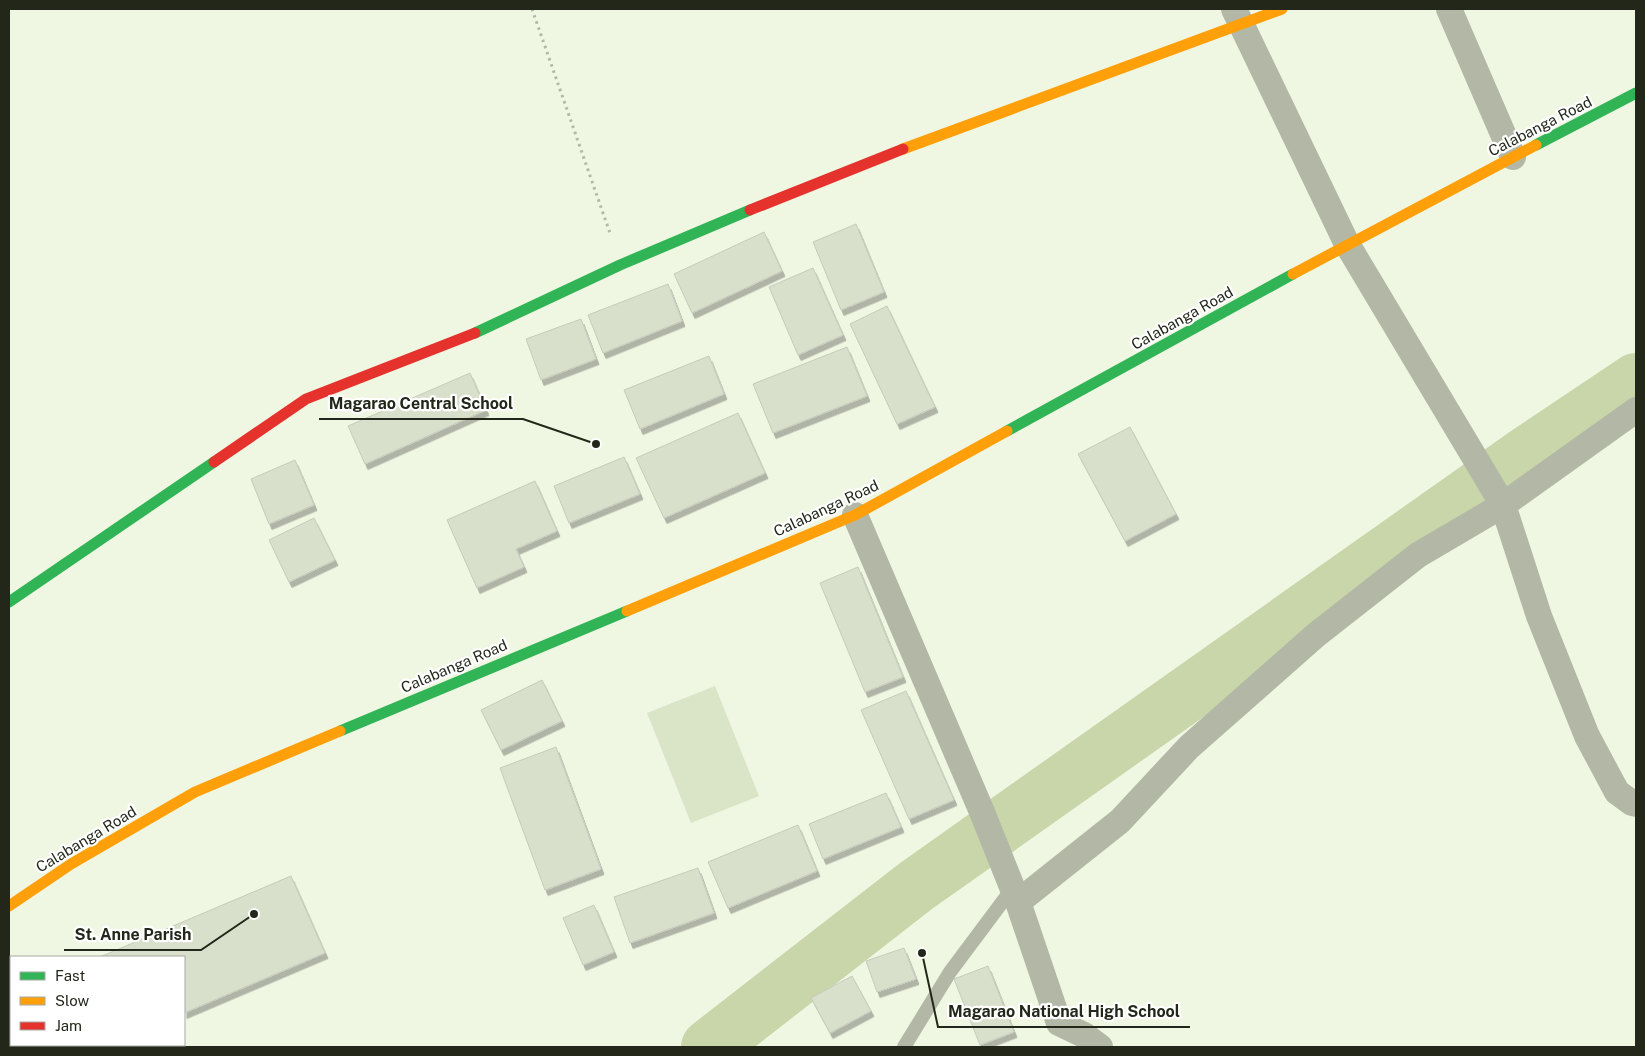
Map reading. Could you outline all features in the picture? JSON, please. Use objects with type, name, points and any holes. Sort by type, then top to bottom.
[{"type":"main road","points":[[9,602],[306,400],[481,331],[620,265],[854,167],[1237,17],[1282,9]]},
{"type":"main road","name":"Calabanga Road","points":[[9,906],[71,864],[195,792],[855,515],[1348,244],[1636,93]]},
{"type":"street","points":[[1449,9],[1513,157]]},
{"type":"street","points":[[1237,17],[1348,244],[1500,502],[1539,616],[1587,736],[1617,792],[1636,804]]},
{"type":"street","points":[[1015,896],[1120,821],[1189,747],[1316,635],[1418,555],[1636,410]]},
{"type":"street","points":[[855,515],[982,812],[1015,896],[1059,1023],[1084,1034],[1100,1047]]},
{"type":"lane","points":[[904,1047],[950,972],[1015,896]]},
{"type":"path","points":[[532,9],[620,265]]},
{"type":"green space","points":[[715,686],[759,796],[691,823],[647,713]]},
{"type":"building","points":[[856,224],[884,292],[841,310],[813,242]]},
{"type":"building","points":[[764,232],[782,271],[692,313],[674,274]]},
{"type":"building","points":[[813,268],[843,335],[798,355],[769,287]]},
{"type":"building","points":[[668,284],[682,321],[603,353],[588,315]]},
{"type":"building","points":[[887,306],[935,407],[897,424],[850,324]]},
{"type":"building","points":[[581,319],[596,359],[541,380],[526,339]]},
{"type":"building","points":[[847,347],[867,396],[773,433],[753,384]]},
{"type":"building","points":[[709,356],[724,394],[640,429],[624,390]]},
{"type":"building","points":[[470,373],[486,410],[365,464],[348,426]]},
{"type":"building","points":[[738,413],[765,473],[664,518],[636,458]]},
{"type":"building","points":[[1130,427],[1176,514],[1125,541],[1078,454]]},
{"type":"building","points":[[624,457],[640,494],[569,523],[554,486]]},
{"type":"building","points":[[295,460],[314,505],[269,524],[251,479]]},
{"type":"building","points":[[535,481],[557,531],[516,549],[524,567],[477,588],[447,520]]},
{"type":"building","points":[[314,518],[335,560],[289,582],[269,540]]},
{"type":"building","points":[[858,567],[903,677],[865,692],[820,583]]},
{"type":"building","points":[[542,680],[562,721],[501,750],[481,710]]},
{"type":"building","points":[[906,691],[954,800],[909,819],[861,710]]},
{"type":"building","points":[[556,747],[601,869],[545,890],[500,768]]},
{"type":"building","points":[[886,793],[901,827],[823,859],[809,824]]},
{"type":"building","points":[[798,825],[817,871],[728,908],[708,862]]},
{"type":"building","points":[[698,868],[714,913],[630,943],[614,897]]},
{"type":"building","points":[[291,876],[325,953],[185,1013],[185,956],[102,956]]},
{"type":"building","points":[[594,905],[614,952],[583,965],[563,918]]},
{"type":"building","points":[[904,948],[916,979],[877,992],[866,961]]},
{"type":"building","points":[[988,966],[1014,1032],[980,1045],[954,979]]},
{"type":"building","points":[[852,976],[871,1011],[830,1033],[811,998]]},
{"type":"building","points":[[34,1046],[107,1046],[104,1047]]},
{"type":"waterway","points":[[709,1047],[916,886],[1524,456],[1636,381]]},
{"type":"traffic: fast","points":[[1536,145],[1636,93]]},
{"type":"traffic: fast","points":[[475,333],[620,265],[750,210]]},
{"type":"traffic: fast","points":[[1007,431],[1293,274]]},
{"type":"traffic: fast","points":[[9,602],[214,462]]},
{"type":"traffic: fast","points":[[340,731],[627,611]]},
{"type":"traffic: slow","points":[[903,149],[1282,9]]},
{"type":"traffic: slow","points":[[1293,274],[1536,145]]},
{"type":"traffic: slow","points":[[627,611],[855,515],[1007,431]]},
{"type":"traffic: slow","points":[[9,906],[71,864],[195,792],[340,731]]},
{"type":"traffic: jam","points":[[750,210],[903,149]]},
{"type":"traffic: jam","points":[[214,462],[306,399],[475,333]]},
{"type":"place","name":"Magarao Central School","points":[[596,444]]},
{"type":"place","name":"St. Anne Parish","points":[[254,914]]},
{"type":"place","name":"Magarao National High School","points":[[922,953]]}]
